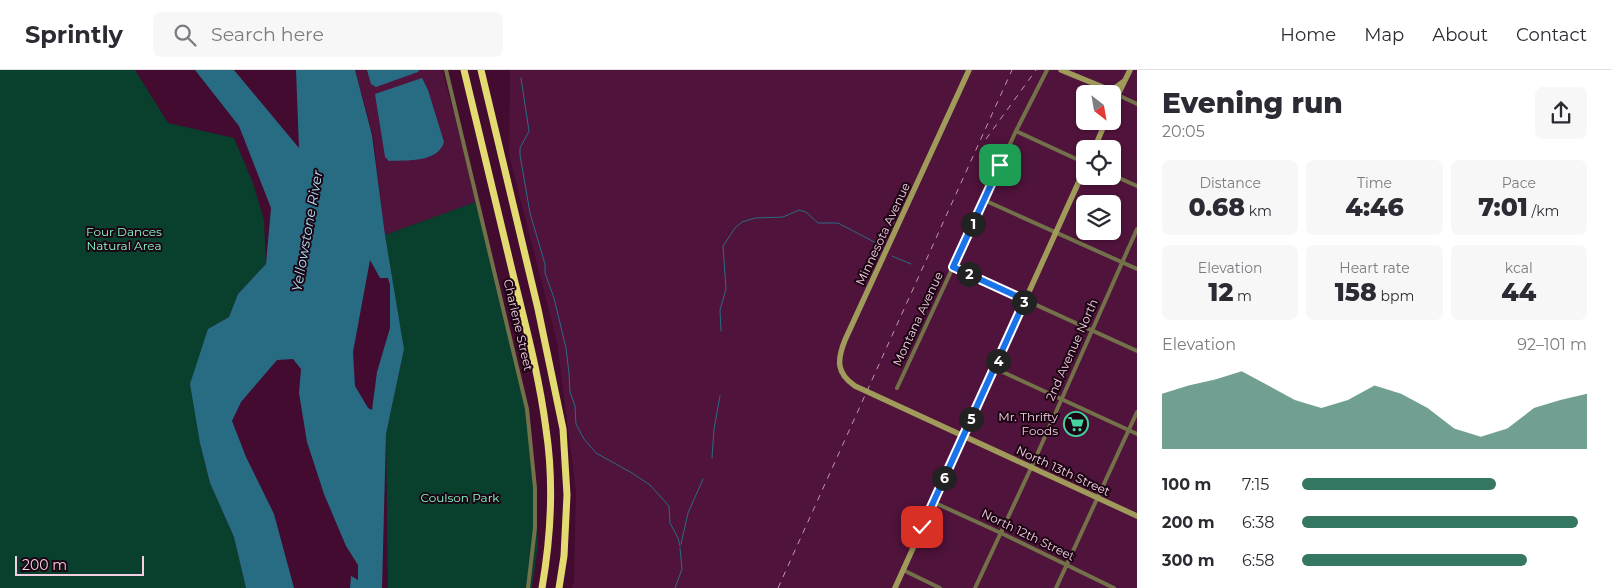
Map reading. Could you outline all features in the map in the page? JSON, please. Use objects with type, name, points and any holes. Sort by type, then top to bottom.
[{"type":"highway","points":[[464,70],[536,374],[546,430],[551,495],[548,553],[542,588]]},
{"type":"highway","points":[[481,70],[538,309],[563,429],[568,495],[564,556],[559,588]]},
{"type":"street","name":"Charlene Street","points":[[446,70],[527,409],[535,488],[535,528],[528,588]]},
{"type":"street","name":"Minnesota Avenue","points":[[872,394],[856,386],[843,375],[839,362],[841,350],[969,70]]},
{"type":"street","points":[[1061,70],[1098,85]]},
{"type":"street","points":[[1121,89],[1130,70]]},
{"type":"street","name":"Montana Avenue","points":[[897,388],[1016,131],[1048,71]]},
{"type":"street","points":[[1119,85],[1125,81]]},
{"type":"street","points":[[1121,96],[1137,104]]},
{"type":"street","points":[[1016,131],[1076,159]]},
{"type":"street","points":[[1121,179],[1137,186]]},
{"type":"street","points":[[895,588],[1077,185]]},
{"type":"street","points":[[984,200],[1137,269]]},
{"type":"street","name":"2nd Avenue North","points":[[975,588],[1032,466],[1137,229]]},
{"type":"street","points":[[953,267],[1137,351]]},
{"type":"street","points":[[994,368],[1137,434]]},
{"type":"street","name":"North 13th Street","points":[[872,394],[1032,466],[1137,516]]},
{"type":"street","points":[[1056,588],[1137,412]]},
{"type":"street","name":"North 12th Street","points":[[933,502],[1001,532],[1114,588]]},
{"type":"street","points":[[902,570],[940,588]]},
{"type":"shaded area","points":[[355,70],[442,70],[478,201],[385,235],[373,135]]},
{"type":"shaded area","points":[[510,70],[1137,70],[1137,588],[572,588],[574,580],[576,492],[557,342],[509,155]]},
{"type":"green space","name":"Four Dances Natural Area","points":[[0,70],[135,70],[168,123],[234,138],[253,183],[264,220],[266,264],[238,294],[229,317],[208,329],[200,443],[210,483],[234,537],[246,588],[0,588]]},
{"type":"green space","name":"Coulson Park","points":[[478,201],[527,409],[538,545],[532,588],[388,588],[386,434],[404,349],[385,235]]},
{"type":"water","name":"Yellowstone River","points":[[195,70],[234,70],[299,148],[296,70],[355,70],[372,135],[385,235],[404,349],[386,434],[382,588],[350,588],[351,576],[358,580],[358,565],[346,546],[324,494],[307,442],[299,393],[301,369],[293,359],[277,360],[241,402],[232,421],[246,457],[274,514],[294,588],[246,588],[234,537],[210,483],[200,443],[190,384],[208,329],[229,317],[238,294],[266,264],[271,208],[239,126]],"holes":[[[370,260],[380,278],[388,278],[390,285],[390,328],[377,372],[372,410],[368,408],[355,386],[353,352]]]},
{"type":"water","points":[[367,70],[419,70],[376,87],[371,84]]},
{"type":"water","points":[[422,78],[428,90],[444,142],[441,149],[428,157],[389,161],[385,157],[375,94]]},
{"type":"waterway","points":[[521,78],[529,131],[520,148],[520,155],[530,213],[566,348],[570,392],[575,406],[576,424],[584,439],[596,453],[650,485],[669,506],[670,523],[680,546]]},
{"type":"waterway","points":[[721,331],[720,310],[726,289],[723,246],[735,228],[742,222],[755,218],[783,217],[799,210],[806,212],[818,223],[838,223],[882,246]]},
{"type":"waterway","points":[[892,256],[911,264]]},
{"type":"waterway","points":[[712,458],[714,429],[720,396]]},
{"type":"waterway","points":[[681,544],[688,513],[703,479]]},
{"type":"waterway","points":[[675,588],[682,569],[680,548]]},
{"type":"railway","points":[[778,588],[1012,70]]},
{"type":"railway","points":[[986,139],[1036,70]]},
{"type":"place","name":"Mr. Thrifty Foods","points":[[1076,424]]},
{"type":"route","points":[[922,527],[1025,300],[953,267],[1000,165]]}]
